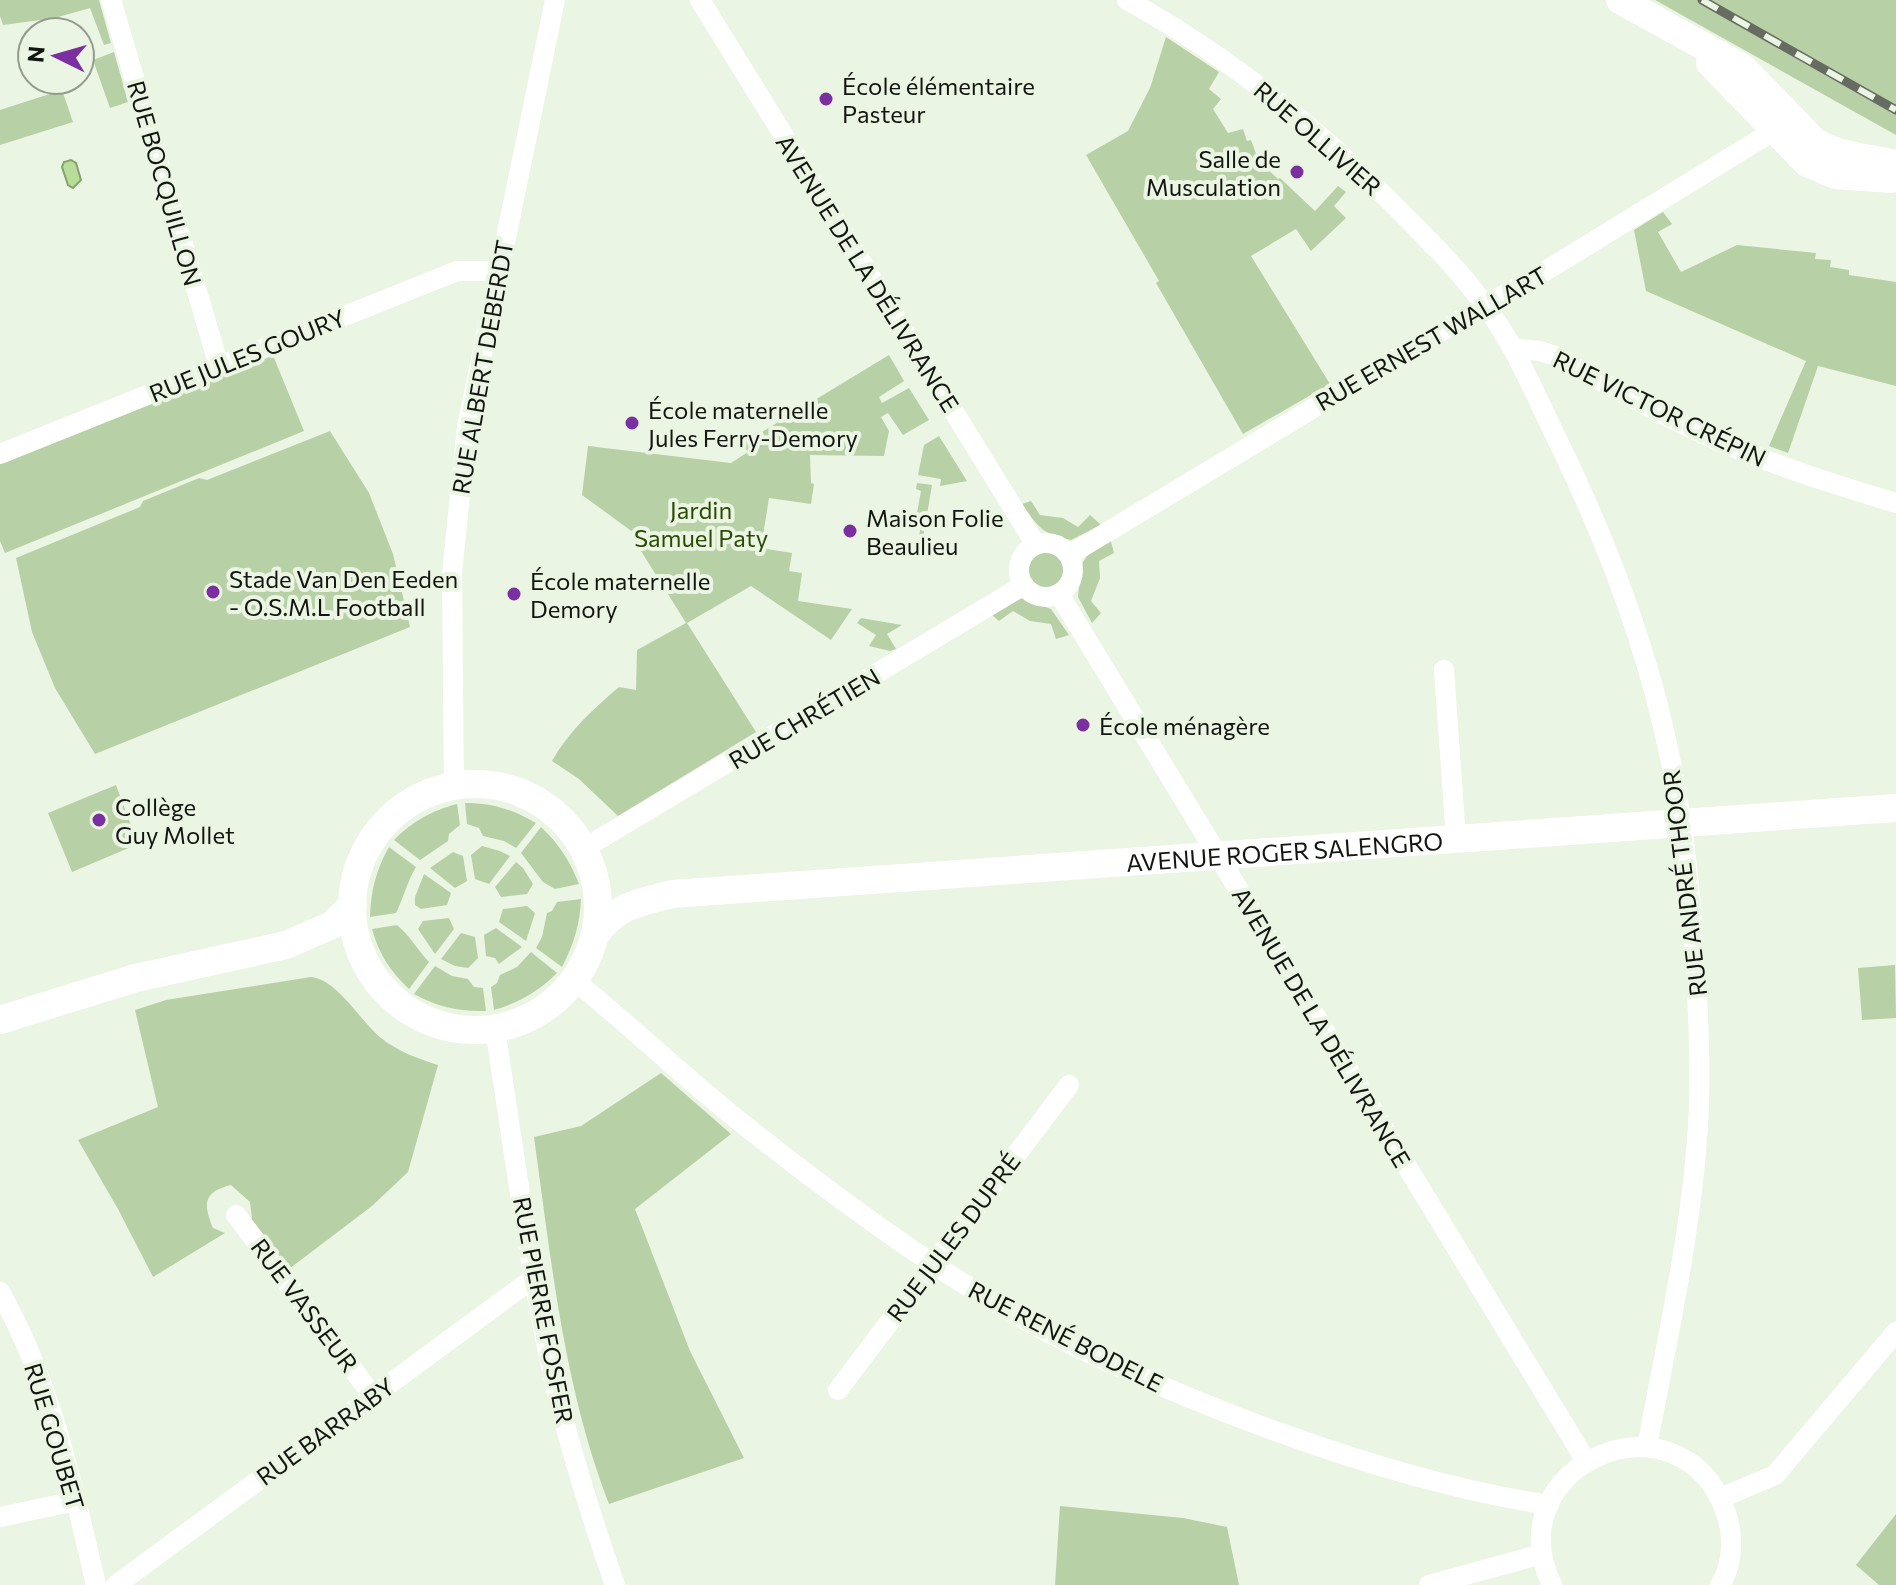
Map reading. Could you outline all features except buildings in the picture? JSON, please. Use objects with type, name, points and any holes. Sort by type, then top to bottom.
[{"type":"street","name":"RUE BOCQUILLON","points":[[111,0],[219,366]]},
{"type":"street","name":"RUE ALBERT DEBERDT","points":[[454,786],[453,554],[467,427],[555,0]]},
{"type":"street","name":"AVENUE DE LA DÉLIVRANCE","points":[[700,0],[1036,545]]},
{"type":"street","name":"RUE OLLIVIER","points":[[1127,0],[1222,58],[1320,136],[1448,259],[1485,305]]},
{"type":"street","points":[[1620,0],[1743,68],[1784,125],[1799,157],[1816,168],[1844,176],[1896,179]]},
{"type":"street","points":[[1784,125],[1834,152],[1896,164]]},
{"type":"street","name":"RUE ERNEST WALLART","points":[[1069,555],[1784,125]]},
{"type":"street","name":"RUE JULES GOURY","points":[[0,454],[457,271],[498,271]]},
{"type":"street","name":"RUE ANDRÉ THOOR","points":[[1485,305],[1513,348],[1588,503],[1628,608],[1662,725],[1681,823],[1698,1010],[1698,1124],[1683,1262],[1647,1447]]},
{"type":"street","name":"RUE VICTOR CRÉPIN","points":[[1513,348],[1555,356],[1660,413],[1739,450],[1808,476],[1896,503]]},
{"type":"street","points":[[1036,545],[1057,545],[1069,555],[1073,572],[1071,581],[1059,594],[1043,597],[1029,591],[1024,585],[1020,576],[1022,558],[1036,545]]},
{"type":"street","name":"RUE CHRÉTIEN","points":[[587,858],[1024,585]]},
{"type":"street","name":"AVENUE DE LA DÉLIVRANCE","points":[[1059,594],[1586,1461]]},
{"type":"street","points":[[1444,670],[1456,839]]},
{"type":"street","points":[[489,785],[523,794],[553,812],[570,829],[587,858],[598,901],[594,937],[587,959],[558,998],[518,1023],[495,1029],[472,1030],[450,1028],[418,1016],[383,989],[365,960],[356,934],[353,905],[359,867],[378,833],[393,816],[432,792],[454,786],[489,785]]},
{"type":"street","name":"AVENUE ROGER SALENGRO","points":[[587,858],[603,880],[619,887],[672,894],[1896,808]]},
{"type":"street","name":"AVENUE ROGER SALENGRO","points":[[594,937],[602,924],[617,911],[672,894]]},
{"type":"street","points":[[0,1020],[136,978],[286,945],[332,925],[353,905]]},
{"type":"street","points":[[286,945],[339,949],[365,960]]},
{"type":"street","name":"RUE RENÉ BODELE","points":[[574,980],[746,1127],[933,1262],[993,1301],[1061,1339],[1214,1408],[1383,1467],[1454,1486],[1549,1505]]},
{"type":"street","name":"RUE PIERRE FOSFER","points":[[495,1029],[548,1351],[575,1460],[615,1585]]},
{"type":"street","name":"RUE JULES DUPRÉ","points":[[838,1390],[1069,1085]]},
{"type":"street","name":"RUE VASSEUR","points":[[236,1215],[373,1396]]},
{"type":"street","name":"RUE BARRABY","points":[[116,1585],[535,1277]]},
{"type":"street","name":"RUE GOUBET","points":[[2,1299],[42,1387],[76,1501],[96,1585]]},
{"type":"street","points":[[1721,1498],[1775,1475],[1896,1332]]},
{"type":"street","points":[[1552,1585],[1542,1554],[1542,1529],[1549,1505],[1570,1473],[1605,1452],[1626,1447],[1647,1447],[1669,1452],[1688,1462],[1706,1476],[1721,1498],[1730,1524],[1731,1552],[1720,1585]]},
{"type":"street","points":[[0,1517],[76,1501]]},
{"type":"street","points":[[1429,1585],[1542,1554]]},
{"type":"green space","points":[[0,0],[99,0],[111,43],[104,45],[96,16],[90,8],[62,16],[16,16],[16,23],[3,25]]},
{"type":"green space","points":[[1655,0],[1896,0],[1896,135]]},
{"type":"green space","points":[[1166,37],[1219,72],[1209,89],[1221,99],[1213,109],[1228,133],[1243,129],[1247,141],[1251,140],[1260,165],[1280,178],[1315,211],[1338,186],[1346,192],[1334,206],[1346,218],[1311,251],[1296,229],[1251,256],[1330,384],[1243,434],[1086,155],[1128,131],[1150,88]]},
{"type":"green space","points":[[114,52],[128,102],[110,108],[96,68],[96,59]]},
{"type":"green space","points":[[43,96],[64,96],[73,122],[0,145],[0,110]]},
{"type":"green space","points":[[1663,212],[1672,224],[1658,232],[1681,272],[1737,245],[1816,253],[1815,259],[1831,260],[1830,267],[1849,270],[1849,275],[1896,282],[1896,386],[1818,366],[1788,453],[1769,446],[1806,361],[1646,291],[1634,230]]},
{"type":"green space","points":[[272,353],[304,431],[5,553],[0,541],[0,463]]},
{"type":"green space","name":"Jardin Samuel Paty","points":[[889,355],[904,381],[879,397],[882,403],[909,388],[929,420],[903,435],[888,413],[881,417],[889,431],[884,456],[810,455],[811,483],[814,484],[811,504],[769,498],[761,548],[792,553],[789,571],[802,573],[798,601],[852,609],[831,640],[751,586],[687,623],[756,732],[618,816],[579,779],[552,761],[582,721],[619,687],[636,690],[637,650],[686,623],[641,551],[641,538],[582,495],[588,446],[731,463],[748,452],[742,444]]},
{"type":"green space","name":"Stade Van Den Eeden - O.S.M.L Football","points":[[330,431],[369,493],[393,554],[410,627],[95,754],[55,688],[32,632],[16,558],[140,507],[143,501],[199,478],[207,480]]},
{"type":"green space","points":[[939,436],[967,481],[940,486],[941,479],[918,475],[924,445]]},
{"type":"green space","points":[[917,483],[932,485],[923,538],[919,537],[921,525],[915,524],[921,491],[916,489]]},
{"type":"green space","points":[[1031,501],[1040,515],[1063,518],[1078,527],[1090,515],[1101,525],[1071,540],[1054,536],[1037,524],[1022,504]]},
{"type":"green space","points":[[1110,539],[1114,553],[1099,561],[1100,578],[1091,601],[1101,613],[1092,623],[1078,597],[1081,565],[1089,553]]},
{"type":"green space","points":[[1046,551],[1059,557],[1065,570],[1059,583],[1046,589],[1033,583],[1027,570],[1033,557]]},
{"type":"green space","points":[[1021,598],[1051,609],[1069,635],[1056,639],[1051,624],[1030,621],[1013,611],[999,621],[991,614]]},
{"type":"green space","points":[[861,618],[902,625],[887,634],[896,649],[890,651],[869,646],[876,635],[857,623]]},
{"type":"green space","points":[[116,785],[138,844],[72,872],[48,813]]},
{"type":"green space","points":[[465,803],[502,808],[536,823],[516,848],[504,841],[483,836],[479,828],[467,824]]},
{"type":"green space","points":[[457,804],[460,825],[449,834],[448,841],[420,860],[394,840],[423,818]]},
{"type":"green space","points":[[541,827],[563,853],[579,884],[555,889],[543,882],[521,853]]},
{"type":"green space","points":[[482,846],[510,856],[489,884],[475,879],[471,855]]},
{"type":"green space","points":[[389,847],[416,867],[396,913],[370,917],[375,880]]},
{"type":"green space","points":[[453,852],[463,856],[467,881],[455,888],[430,868]]},
{"type":"green space","points":[[516,862],[533,884],[527,894],[501,897],[495,887]]},
{"type":"green space","points":[[424,874],[451,893],[447,905],[421,909],[415,905]]},
{"type":"green space","points":[[581,899],[576,934],[562,967],[536,948],[542,937],[547,913],[557,902]]},
{"type":"green space","points":[[527,906],[535,913],[526,941],[499,922],[503,909]]},
{"type":"green space","points":[[449,918],[454,929],[435,954],[418,929],[423,921]]},
{"type":"green space","points":[[397,925],[429,962],[409,989],[386,962],[372,929]]},
{"type":"green space","points":[[496,928],[522,947],[499,964],[495,958],[486,956],[484,935]]},
{"type":"green space","points":[[461,933],[475,937],[478,958],[468,968],[441,959]]},
{"type":"green space","points":[[531,952],[557,973],[528,996],[494,1010],[491,987],[500,975],[517,967]]},
{"type":"green space","points":[[1895,965],[1896,1018],[1862,1020],[1858,968]]},
{"type":"green space","points":[[435,966],[452,976],[468,979],[474,987],[483,988],[486,1011],[449,1008],[414,994]]},
{"type":"green space","points":[[311,977],[330,985],[387,1043],[438,1065],[408,1172],[372,1206],[285,1272],[249,1221],[252,1218],[250,1202],[231,1185],[222,1188],[210,1195],[207,1206],[213,1228],[225,1233],[153,1277],[78,1140],[158,1107],[135,1010],[166,1000]]},
{"type":"green space","points":[[661,1073],[731,1134],[635,1209],[690,1351],[744,1458],[609,1504],[570,1369],[553,1277],[534,1137],[581,1126]]},
{"type":"green space","points":[[1060,1506],[1183,1518],[1227,1527],[1239,1585],[1055,1585]]},
{"type":"green space","points":[[1896,1514],[1896,1585],[1879,1585],[1856,1565]]},
{"type":"shaded area","points":[[71,160],[76,163],[81,180],[73,188],[68,185],[62,167],[64,162]]},
{"type":"railway","points":[[1702,0],[1896,110]]},
{"type":"place","name":"École élémentaire Pasteur","points":[[826,99]]},
{"type":"place","name":"Salle de Musculation","points":[[1297,172]]},
{"type":"place","name":"École maternelle Jules Ferry-Demory","points":[[632,423]]},
{"type":"place","name":"Maison Folie Beaulieu","points":[[850,531]]},
{"type":"place","name":"Stade Van Den Eeden - O.S.M.L Football","points":[[213,592]]},
{"type":"place","name":"École maternelle Demory","points":[[514,594]]},
{"type":"place","name":"École ménagère","points":[[1083,725]]},
{"type":"place","name":"Collège Guy Mollet","points":[[99,820]]}]
